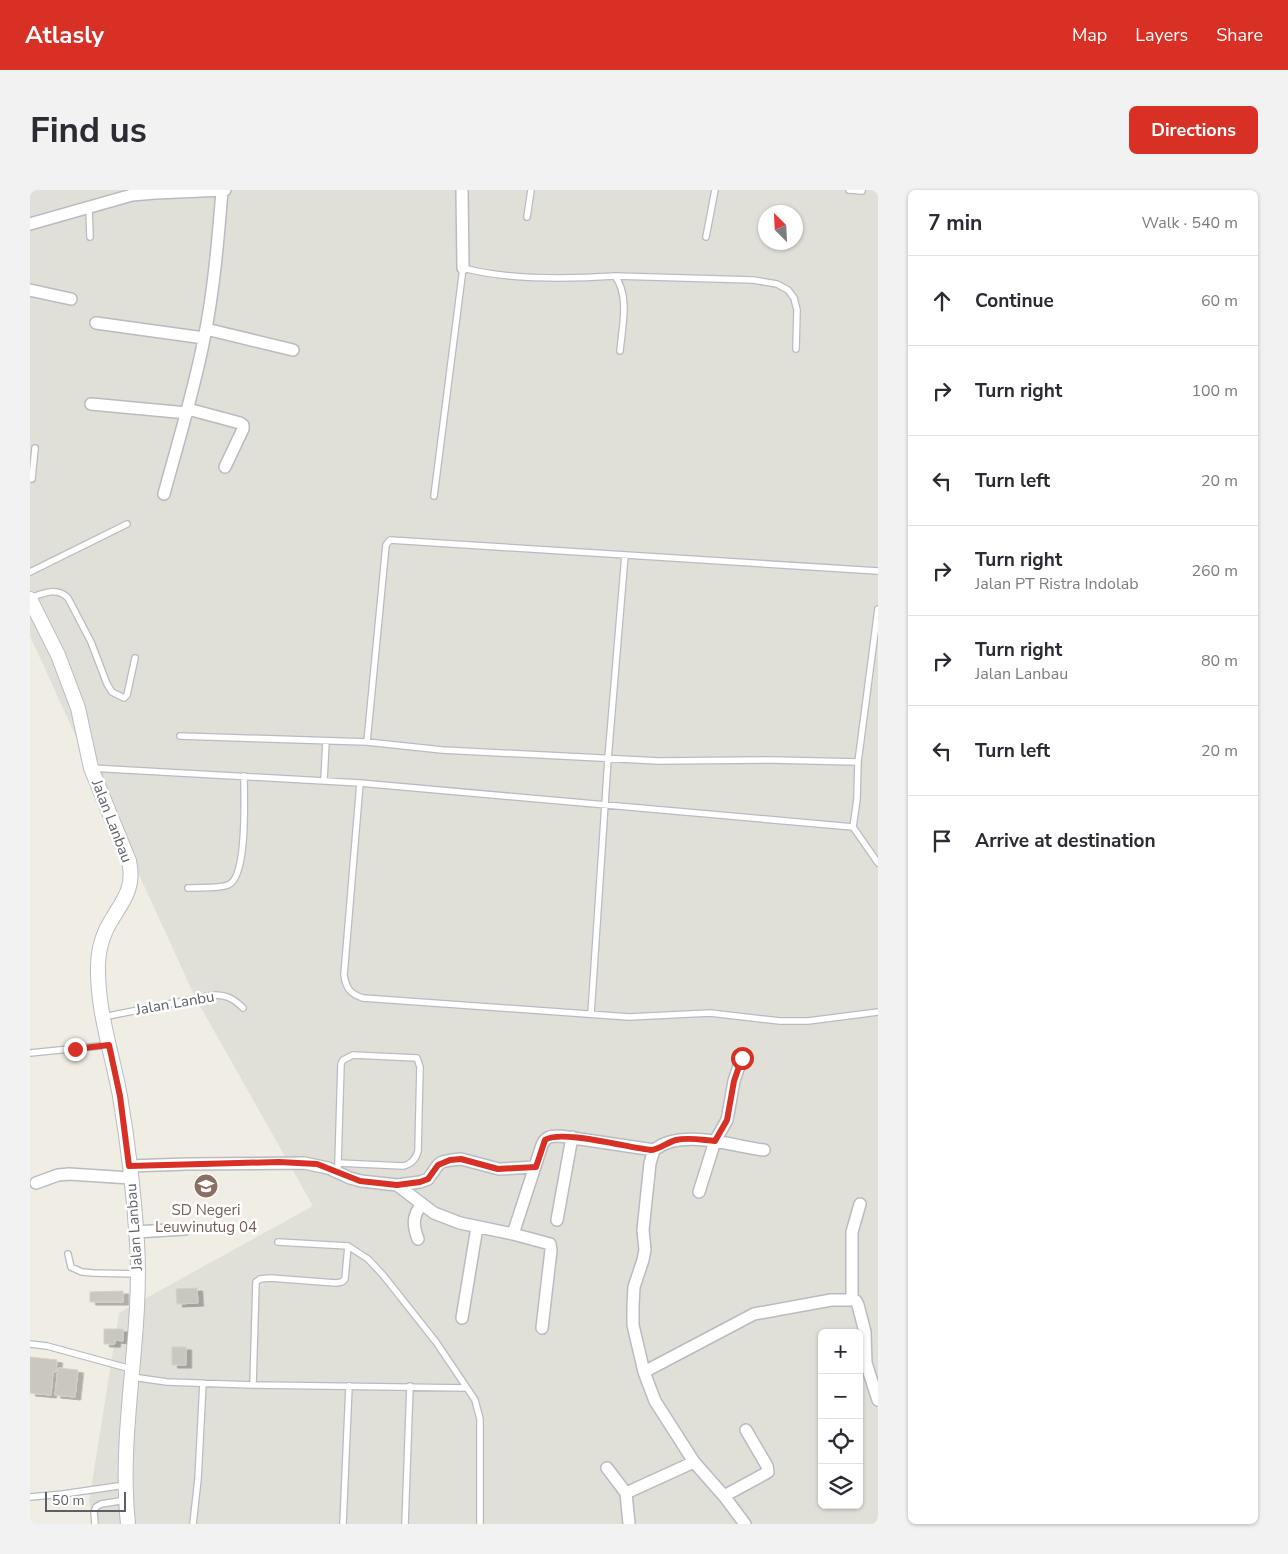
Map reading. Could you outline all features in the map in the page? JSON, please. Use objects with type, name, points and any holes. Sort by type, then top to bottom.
[{"type":"street","points":[[30,224],[132,195],[224,190],[205,334],[187,411],[164,494]]},
{"type":"street","points":[[462,190],[464,268]]},
{"type":"street","points":[[30,290],[71,299]]},
{"type":"street","points":[[96,323],[205,334],[292,350]]},
{"type":"street","points":[[91,404],[187,411],[240,423],[243,429],[225,467]]},
{"type":"street","name":"Jalan Lanbau","points":[[30,598],[58,655],[78,708],[91,768],[129,861],[132,873],[126,898],[107,928],[100,949],[98,965],[98,988],[120,1096],[136,1232],[137,1375],[127,1432],[125,1485],[128,1524]]},
{"type":"street","points":[[700,1192],[715,1141],[727,1120],[734,1081],[742,1058]]},
{"type":"street","points":[[513,1234],[545,1140],[552,1136],[654,1150],[668,1143],[684,1139],[715,1141],[764,1150]]},
{"type":"street","points":[[557,1220],[572,1138]]},
{"type":"street","points":[[654,1150],[650,1163],[643,1230],[643,1260],[634,1287],[633,1305],[633,1325],[644,1372],[655,1401],[694,1462],[724,1496],[745,1524]]},
{"type":"street","points":[[36,1183],[58,1175],[69,1174],[279,1162],[317,1164],[338,1168],[350,1178],[366,1182],[397,1185],[428,1179],[438,1165],[450,1160],[461,1159],[498,1169],[536,1167]]},
{"type":"street","points":[[397,1185],[434,1213],[460,1223],[548,1242],[551,1247],[542,1328]]},
{"type":"street","points":[[418,1239],[414,1228],[414,1221],[422,1204]]},
{"type":"street","points":[[852,1300],[852,1232],[860,1204]]},
{"type":"street","points":[[462,1318],[477,1227]]},
{"type":"street","points":[[136,1232],[185,1229]]},
{"type":"street","points":[[644,1372],[754,1314],[831,1300],[852,1300],[856,1301],[858,1305],[866,1332],[866,1363],[878,1400]]},
{"type":"street","points":[[724,1496],[768,1472],[767,1466],[746,1430]]},
{"type":"street","points":[[626,1493],[694,1462]]},
{"type":"street","points":[[607,1468],[626,1493],[628,1524]]},
{"type":"lane","points":[[527,218],[531,190]]},
{"type":"lane","points":[[706,237],[716,190]]},
{"type":"lane","points":[[849,190],[862,191]]},
{"type":"lane","points":[[88,207],[90,237]]},
{"type":"lane","points":[[434,496],[464,268],[478,272],[518,276],[582,278],[615,276],[753,280],[777,284],[788,290],[794,298],[797,310],[796,350]]},
{"type":"lane","points":[[615,276],[620,283],[623,297],[620,351]]},
{"type":"lane","points":[[30,479],[32,479],[35,448]]},
{"type":"lane","points":[[30,572],[127,524]]},
{"type":"lane","points":[[367,742],[386,545],[392,539],[878,571]]},
{"type":"lane","points":[[591,1014],[608,759],[626,555]]},
{"type":"lane","points":[[30,598],[58,591],[63,592],[92,642],[102,676],[112,692],[118,696],[124,698],[127,695],[135,658]]},
{"type":"lane","points":[[878,609],[858,762],[857,799],[853,827],[878,863]]},
{"type":"lane","points":[[180,736],[367,742],[442,750],[608,759],[700,762],[772,760],[858,762]]},
{"type":"lane","points":[[324,780],[326,742]]},
{"type":"lane","points":[[91,768],[324,780],[853,827]]},
{"type":"lane","points":[[188,888],[226,886],[237,877],[243,844],[244,776]]},
{"type":"lane","points":[[360,783],[344,975],[348,990],[355,996],[629,1017],[710,1013],[780,1021],[808,1021],[878,1012]]},
{"type":"lane","name":"Jalan Lanbu","points":[[103,1016],[214,995],[232,998],[244,1008]]},
{"type":"lane","points":[[30,1053],[109,1045]]},
{"type":"lane","points":[[353,1055],[417,1058],[420,1067],[417,1156],[412,1162],[403,1166],[338,1168],[341,1064],[343,1060],[353,1055]]},
{"type":"lane","points":[[278,1242],[348,1246],[368,1259],[383,1274],[436,1342],[475,1400],[480,1419],[480,1524]]},
{"type":"lane","points":[[254,1385],[256,1282],[260,1279],[270,1278],[342,1282],[345,1279],[348,1246]]},
{"type":"lane","points":[[68,1254],[71,1267],[82,1272],[137,1274]]},
{"type":"lane","points":[[30,1344],[47,1346],[157,1381],[254,1385],[467,1388]]},
{"type":"lane","points":[[193,1524],[198,1479],[203,1383]]},
{"type":"lane","points":[[343,1524],[349,1386]]},
{"type":"lane","points":[[405,1524],[410,1386]]},
{"type":"lane","points":[[30,1496],[63,1494],[125,1485]]},
{"type":"lane","points":[[95,1524],[94,1512],[96,1507],[101,1504],[126,1500]]},
{"type":"shaded area","points":[[30,190],[878,190],[878,1524],[95,1524],[89,1502],[119,1313],[313,1206],[195,997],[30,636]]},
{"type":"building","points":[[197,1288],[198,1303],[177,1304],[176,1289]]},
{"type":"building","points":[[123,1291],[123,1302],[90,1302],[90,1292]]},
{"type":"building","points":[[104,1329],[123,1329],[123,1341],[115,1340],[115,1344],[104,1344]]},
{"type":"building","points":[[172,1347],[186,1347],[186,1365],[172,1365]]},
{"type":"building","points":[[30,1357],[57,1360],[56,1372],[53,1371],[51,1395],[30,1393]]},
{"type":"building","points":[[58,1368],[78,1370],[75,1397],[55,1395]]},
{"type":"place","name":"SD Negeri Leuwinutug 04","points":[[206,1186]]},
{"type":"route","points":[[75,1049],[109,1045],[120,1096],[129,1166],[304,1162],[317,1164],[360,1181],[397,1185],[428,1179],[438,1165],[450,1160],[461,1159],[498,1169],[536,1167],[542,1145],[548,1137],[552,1136],[654,1150],[675,1140],[715,1141],[727,1120],[734,1081],[742,1058]]}]
